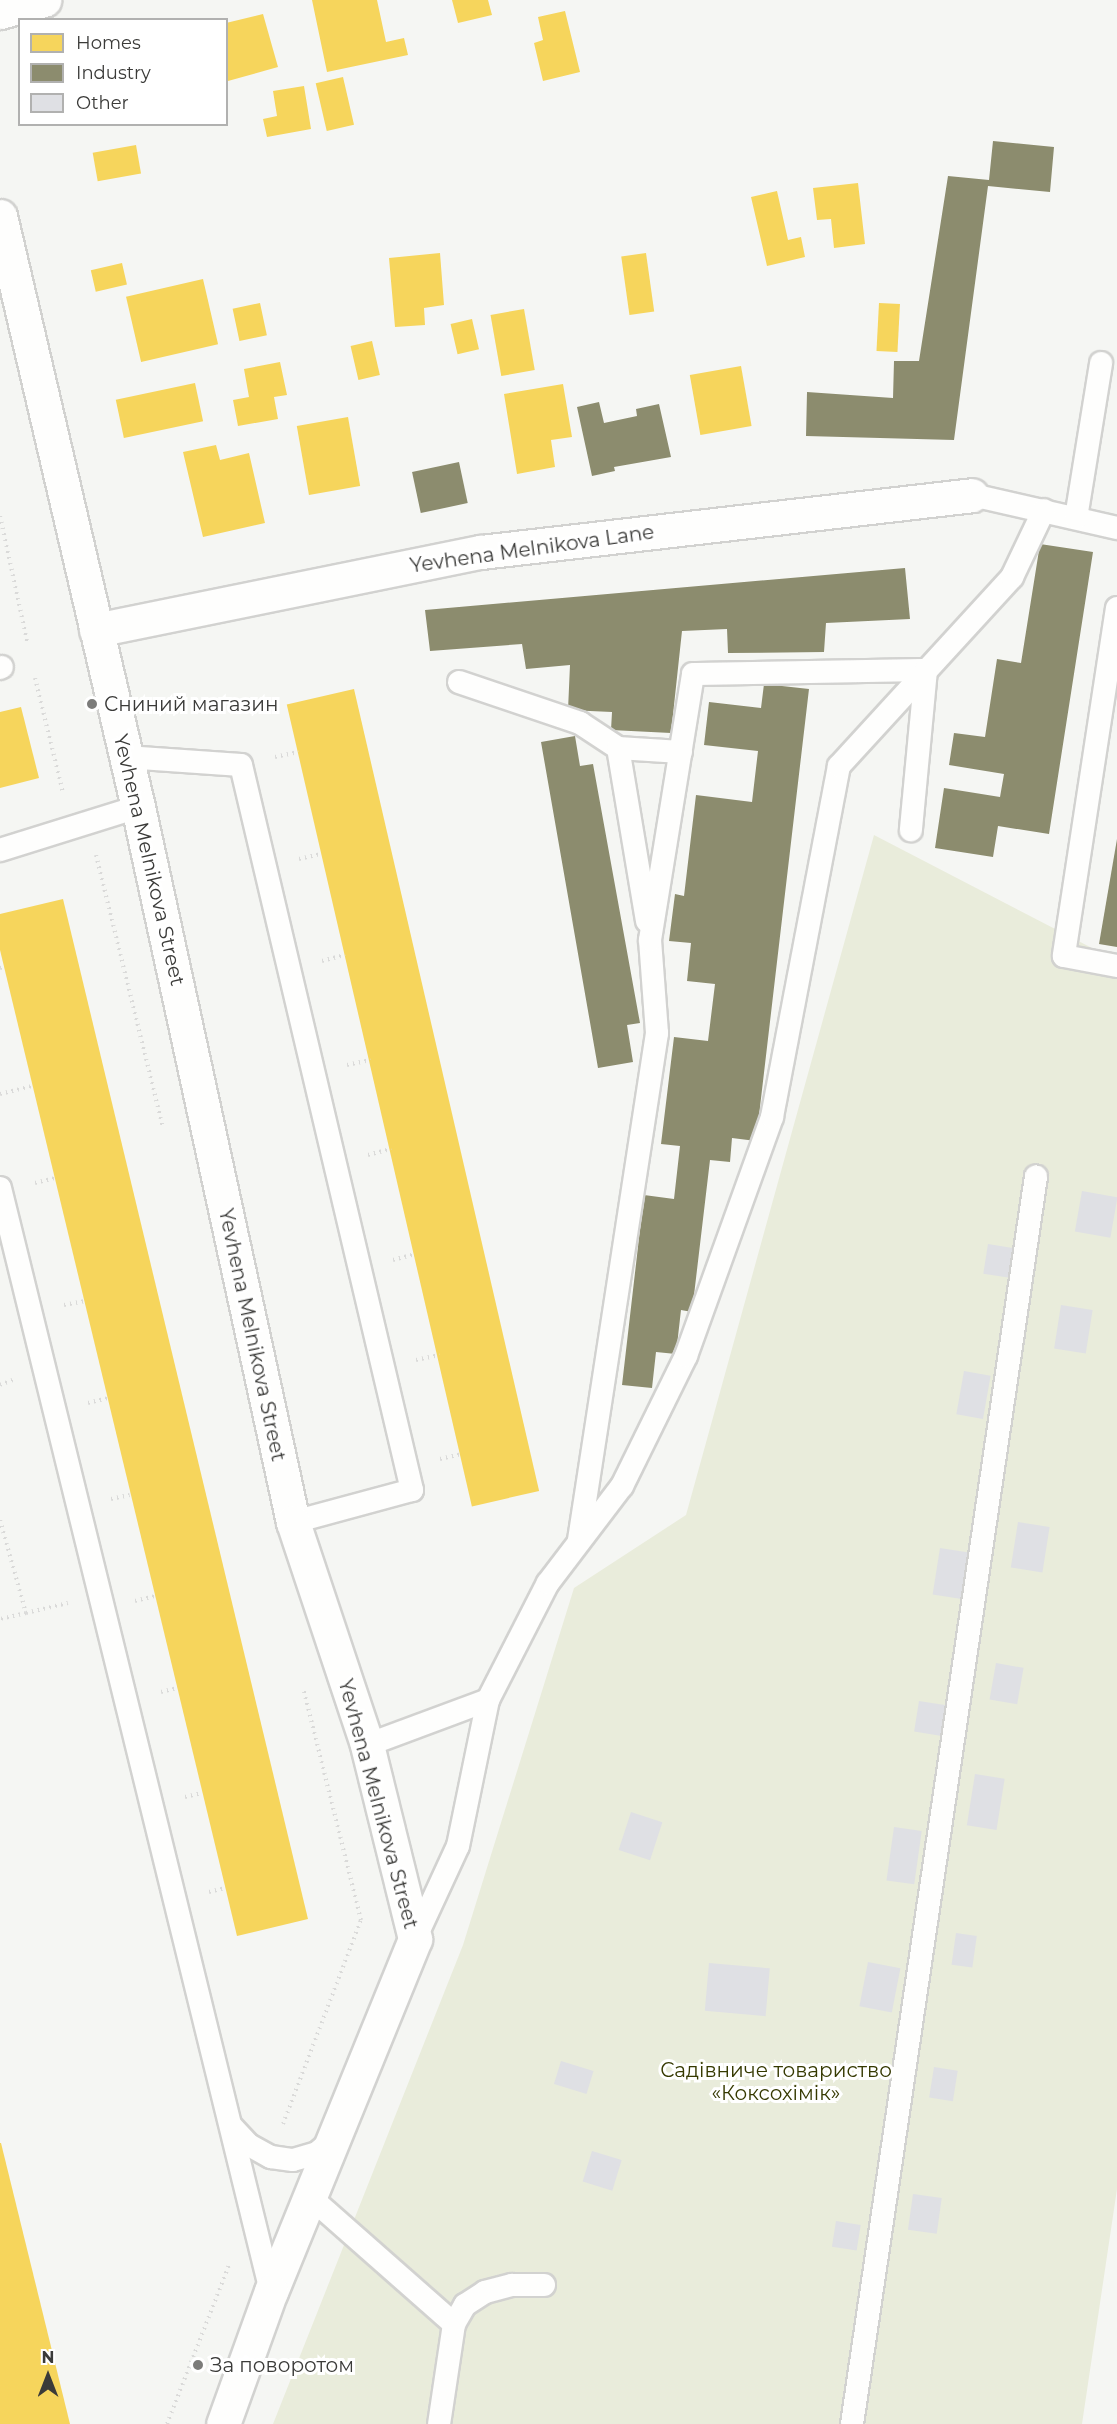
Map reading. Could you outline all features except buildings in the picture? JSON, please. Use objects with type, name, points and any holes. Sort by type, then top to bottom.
[{"type":"street","points":[[0,12],[44,0]]},
{"type":"street","name":"Yevhena Melnikova Street","points":[[0,216],[138,807],[293,1522],[367,1745],[415,1939],[271,2291],[223,2424]]},
{"type":"street","name":"Yevhena Melnikova Lane","points":[[96,630],[481,552],[972,495]]},
{"type":"lane","points":[[1076,518],[1101,363]]},
{"type":"lane","points":[[972,495],[1117,528]]},
{"type":"lane","points":[[415,1939],[458,1846],[488,1700],[548,1583],[622,1486],[686,1356],[772,1117],[839,766],[1011,577],[1044,510]]},
{"type":"lane","points":[[1117,608],[1064,956],[1117,966]]},
{"type":"lane","points":[[650,940],[693,674],[926,670]]},
{"type":"lane","points":[[911,830],[926,670]]},
{"type":"lane","points":[[459,682],[580,723],[618,748],[681,752]]},
{"type":"lane","points":[[579,1543],[657,1033],[650,940],[618,748]]},
{"type":"lane","points":[[126,757],[241,765],[412,1490],[293,1522]]},
{"type":"lane","points":[[0,850],[138,807]]},
{"type":"lane","points":[[852,2424],[1036,1177]]},
{"type":"lane","points":[[0,1188],[252,2206],[271,2291]]},
{"type":"lane","points":[[367,1745],[488,1700]]},
{"type":"lane","points":[[232,2127],[249,2145],[271,2157],[293,2160],[317,2153],[334,2138]]},
{"type":"lane","points":[[310,2197],[454,2324]]},
{"type":"lane","points":[[439,2424],[454,2324],[465,2305],[485,2292],[512,2285],[544,2285]]},
{"type":"path","points":[[87,823],[165,1135]]},
{"type":"path","points":[[0,1094],[32,1086]]},
{"type":"path","points":[[0,1520],[27,1612],[0,1619]]},
{"type":"path","points":[[271,2157],[361,1920],[303,1689]]},
{"type":"path","points":[[166,2424],[252,2206]]},
{"type":"green space","name":"Садівниче товариство «Коксохімік»","points":[[874,835],[1117,961],[1117,2189],[1082,2424],[273,2424],[463,1945],[574,1588],[686,1515]]},
{"type":"place","name":"Сниний магазин","points":[[92,704]]},
{"type":"place","name":"За поворотом","points":[[198,2365]]}]
